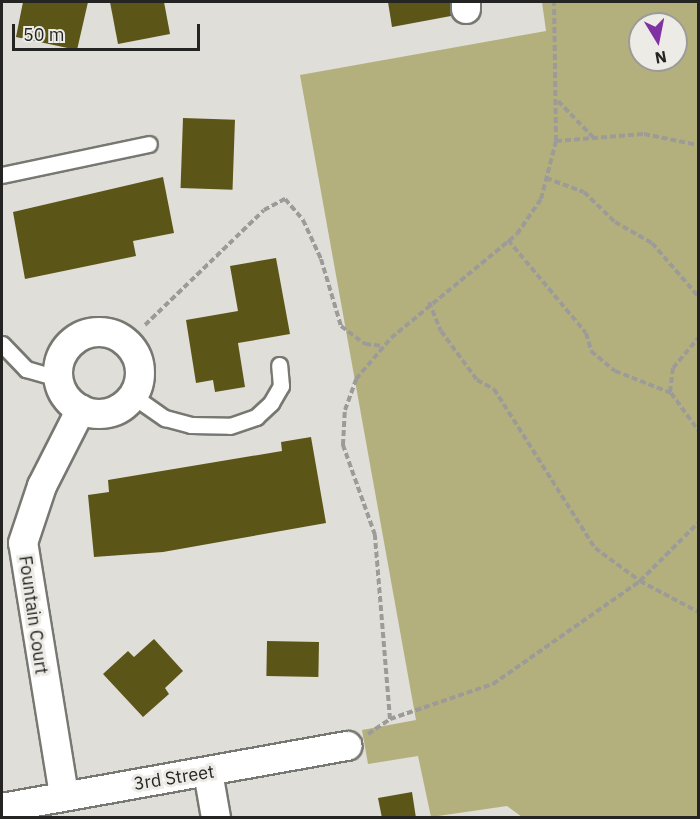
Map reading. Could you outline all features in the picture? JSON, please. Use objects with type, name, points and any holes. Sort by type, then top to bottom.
[{"type":"street","points":[[97,332],[110,333],[138,359],[133,396],[111,412],[81,409],[71,403],[58,378],[59,364],[73,341],[97,332]]},
{"type":"street","name":"Fountain Court","points":[[64,795],[23,543],[42,486],[81,409]]},
{"type":"street","name":"3rd Street","points":[[2,808],[346,746]]},
{"type":"street","points":[[208,772],[216,818]]},
{"type":"lane","points":[[2,175],[148,144]]},
{"type":"lane","points":[[2,344],[26,369],[58,378]]},
{"type":"lane","points":[[133,396],[165,418],[191,425],[230,426],[256,417],[272,403],[281,386],[279,364]]},
{"type":"path","points":[[390,719],[375,535],[343,445],[345,410],[356,379],[384,346],[429,302],[508,240],[541,199],[556,141],[554,2]]},
{"type":"path","points":[[557,100],[595,138]]},
{"type":"path","points":[[556,141],[644,134],[699,145]]},
{"type":"path","points":[[546,178],[584,192],[615,222],[652,243],[699,296]]},
{"type":"path","points":[[145,325],[264,210],[285,199],[303,220],[321,259],[341,327],[365,344],[384,346]]},
{"type":"path","points":[[508,240],[586,333],[591,351],[615,371],[671,393],[699,430]]},
{"type":"path","points":[[429,302],[441,331],[477,380],[494,389],[596,548],[640,581],[699,612]]},
{"type":"path","points":[[671,393],[673,368],[699,338]]},
{"type":"path","points":[[346,746],[390,719],[493,684],[640,581],[699,523]]},
{"type":"shaded area","points":[[542,2],[698,2],[698,817],[522,817],[507,806],[431,817],[418,756],[368,764],[362,730],[416,720],[300,75],[546,31]]},
{"type":"building","points":[[23,2],[88,2],[77,50],[16,37]]},
{"type":"building","points":[[110,2],[164,2],[170,34],[118,44]]},
{"type":"building","points":[[388,2],[450,2],[451,16],[392,27]]},
{"type":"building","points":[[183,118],[235,120],[233,190],[181,188]]},
{"type":"building","points":[[163,177],[174,233],[133,241],[136,256],[25,279],[13,212]]},
{"type":"building","points":[[276,258],[290,334],[238,343],[245,387],[215,392],[213,380],[196,383],[186,320],[238,311],[230,266]]},
{"type":"building","points":[[311,437],[326,523],[163,552],[94,557],[88,495],[109,492],[108,480],[282,451],[281,442]]},
{"type":"building","points":[[154,639],[183,671],[165,688],[169,694],[143,717],[103,674],[128,651],[134,657]]},
{"type":"building","points":[[267,641],[319,642],[318,677],[266,676]]},
{"type":"building","points":[[412,792],[416,818],[382,818],[378,798]]}]
